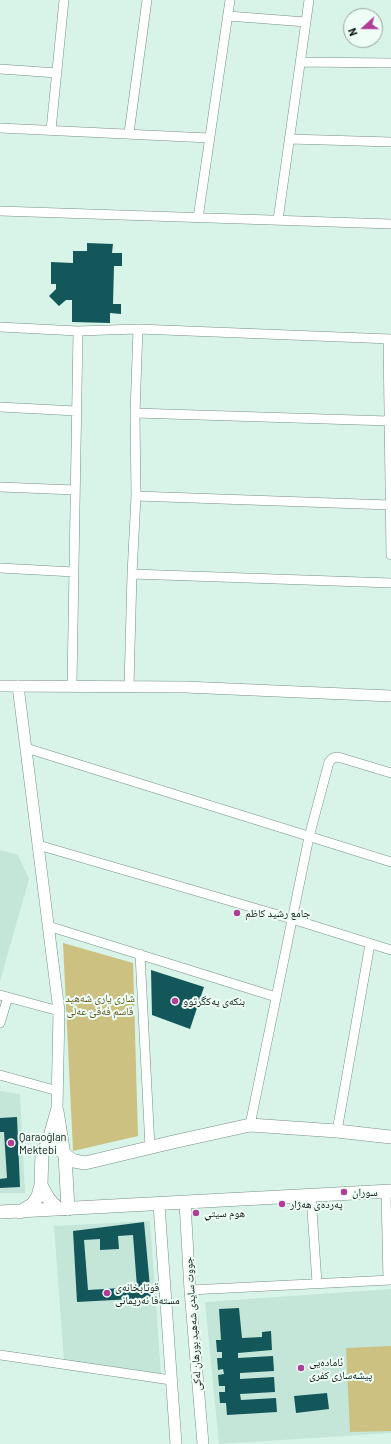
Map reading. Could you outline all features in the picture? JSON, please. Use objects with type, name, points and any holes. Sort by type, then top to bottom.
[{"type":"main road","points":[[20,1212],[33,1204],[38,1196],[42,1151],[46,1147],[52,1145],[58,1147],[65,1155],[74,1161],[85,1163],[250,1125],[337,1131],[391,1137]]},
{"type":"main road","points":[[63,1209],[65,1155]]},
{"type":"main road","points":[[40,1185],[48,1198],[63,1209]]},
{"type":"main road","points":[[0,1212],[388,1192]]},
{"type":"street","points":[[51,130],[64,0]]},
{"type":"street","points":[[129,133],[147,0]]},
{"type":"street","points":[[198,218],[230,0]]},
{"type":"street","points":[[278,220],[309,0]]},
{"type":"street","points":[[228,16],[306,22]]},
{"type":"street","points":[[301,62],[391,63]]},
{"type":"street","points":[[0,70],[57,73]]},
{"type":"street","points":[[0,128],[209,138]]},
{"type":"street","points":[[290,139],[391,142]]},
{"type":"street","points":[[0,210],[391,224]]},
{"type":"street","points":[[0,327],[78,331],[138,329],[390,339],[391,555]]},
{"type":"street","points":[[129,686],[136,496],[138,329]]},
{"type":"street","points":[[72,686],[78,331]]},
{"type":"street","points":[[0,407],[76,411]]},
{"type":"street","points":[[136,412],[390,421]]},
{"type":"street","points":[[0,487],[75,490]]},
{"type":"street","points":[[136,496],[390,505]]},
{"type":"street","points":[[0,568],[74,572]]},
{"type":"street","points":[[132,574],[391,583]]},
{"type":"street","points":[[0,686],[129,686],[391,696]]},
{"type":"street","points":[[18,686],[59,1011],[57,1108],[46,1147]]},
{"type":"street","points":[[26,748],[391,862]]},
{"type":"street","points":[[250,1125],[309,837],[329,762],[332,758],[338,757],[391,773]]},
{"type":"street","points":[[38,845],[292,919],[391,950]]},
{"type":"street","points":[[48,926],[276,997]]},
{"type":"street","points":[[337,1131],[370,944]]},
{"type":"street","points":[[140,954],[150,1147]]},
{"type":"street","points":[[0,1023],[4,996],[59,1011]]},
{"type":"street","points":[[0,1075],[58,1091]]},
{"type":"street","points":[[57,1108],[65,1155]]},
{"type":"street","points":[[190,1290],[390,1280],[388,1192]]},
{"type":"street","points":[[311,1196],[317,1283]]},
{"type":"street","name":"جووت سایدی شەهید بورهان لەکی","points":[[185,1203],[190,1290],[203,1444]]},
{"type":"street","points":[[159,1205],[176,1444]]},
{"type":"street","points":[[0,1355],[171,1380]]},
{"type":"shaded area","points":[[0,850],[18,855],[29,879],[0,981]]},
{"type":"shaded area","name":"Qaraoğlan Mektebi","points":[[0,1091],[20,1094],[25,1193],[0,1193]]},
{"type":"shaded area","name":"قوتابخانەی مستەفا نەریمانی","points":[[150,1221],[161,1374],[64,1361],[54,1226]]},
{"type":"shaded area","name":"ئامادەیی پیشەسازی کفری","points":[[391,1289],[391,1433],[219,1444],[205,1302]]},
{"type":"green space","name":"شاری یاری شەهید قاسم فەقێ عەلی","points":[[63,943],[133,963],[138,1136],[73,1151]]},
{"type":"green space","points":[[391,1346],[391,1431],[350,1432],[346,1348]]},
{"type":"building","points":[[87,243],[113,244],[112,253],[122,253],[122,266],[114,266],[113,304],[121,304],[121,314],[110,313],[110,323],[72,322],[72,300],[66,300],[59,306],[49,296],[56,289],[56,284],[51,284],[51,262],[73,263],[73,251],[87,251]]},
{"type":"building","name":"بنکەی یەکگرتوو","points":[[151,970],[204,987],[190,1029],[152,1015]]},
{"type":"building","points":[[17,1117],[20,1187],[0,1188],[0,1179],[7,1178],[4,1132],[0,1132],[0,1118]]},
{"type":"building","points":[[144,1222],[151,1298],[77,1302],[73,1231]],"holes":[[[133,1235],[137,1287],[88,1290],[84,1240],[100,1239],[100,1250],[119,1249],[118,1236]]]},
{"type":"building","points":[[239,1308],[242,1338],[262,1337],[262,1332],[271,1331],[272,1350],[238,1353],[238,1358],[273,1356],[274,1371],[240,1373],[240,1379],[274,1377],[275,1392],[240,1394],[241,1400],[276,1398],[277,1412],[227,1415],[226,1403],[220,1403],[219,1392],[225,1392],[225,1386],[219,1386],[218,1375],[224,1374],[223,1369],[218,1370],[217,1358],[222,1358],[222,1352],[217,1352],[216,1340],[221,1340],[219,1309]]},
{"type":"building","points":[[327,1393],[329,1409],[296,1413],[294,1396]]},
{"type":"place","name":"جامع رشيد كاظم","points":[[237,913]]},
{"type":"place","name":"بنکەی یەکگرتوو","points":[[175,1001]]},
{"type":"place","name":"Qaraoğlan Mektebi","points":[[11,1143]]},
{"type":"place","name":"سوران","points":[[344,1192]]},
{"type":"place","name":"پەردەى ھەژار","points":[[282,1204]]},
{"type":"place","name":"هوم سيتي","points":[[196,1213]]},
{"type":"place","name":"قوتابخانەی مستەفا نەریمانی","points":[[107,1293]]},
{"type":"place","name":"ئامادەیی پیشەسازی کفری","points":[[301,1368]]}]
